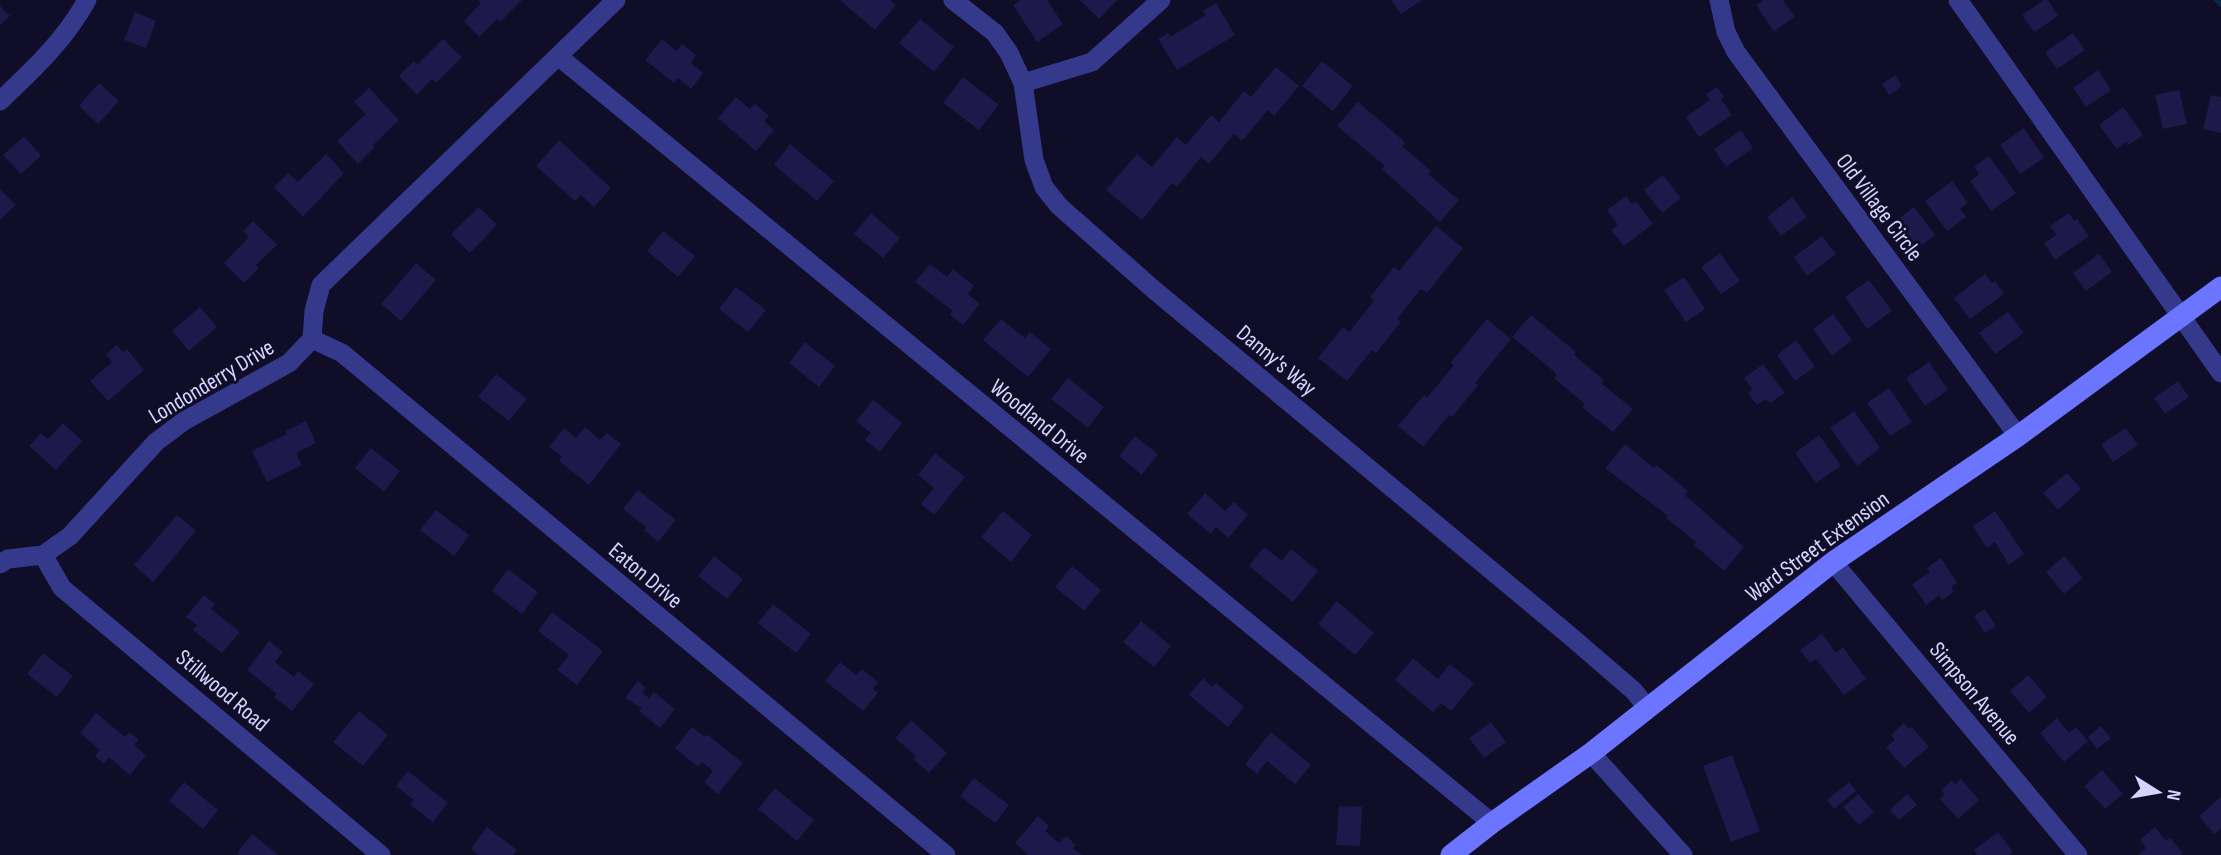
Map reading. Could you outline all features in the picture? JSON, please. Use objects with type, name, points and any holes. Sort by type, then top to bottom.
[{"type":"street","points":[[0,101],[57,44],[87,0]]},
{"type":"street","points":[[312,338],[314,311],[321,285],[616,0]]},
{"type":"street","name":"Danny's Way","points":[[953,0],[995,33],[1009,53],[1023,83],[1034,160],[1044,187],[1059,206],[1153,289],[1588,651],[1634,691],[1648,709]]},
{"type":"street","points":[[1023,83],[1091,62],[1161,0]]},
{"type":"street","name":"Old Village Circle","points":[[1719,0],[1726,32],[1736,52],[2018,436]]},
{"type":"street","points":[[1958,0],[2221,373]]},
{"type":"street","name":"Woodland Drive","points":[[558,56],[1492,823]]},
{"type":"street","name":"Ward Street Extension","points":[[1451,855],[1591,753],[1833,562],[2018,436],[2221,287]]},
{"type":"street","name":"Londonderry Drive","points":[[0,564],[8,559],[43,555],[70,536],[156,442],[184,421],[289,363],[312,338]]},
{"type":"street","name":"Eaton Drive","points":[[312,338],[342,353],[946,855]]},
{"type":"street","name":"Stillwood Road","points":[[43,555],[62,588],[381,855]]},
{"type":"street","name":"Simpson Avenue","points":[[1833,562],[2078,855]]},
{"type":"street","points":[[1591,753],[1683,855]]},
{"type":"building","points":[[478,0],[522,0],[500,22],[497,19],[479,37],[464,21],[481,3]]},
{"type":"building","points":[[840,0],[890,0],[896,5],[875,30]]},
{"type":"building","points":[[1021,0],[1047,0],[1063,24],[1037,42],[1013,5]]},
{"type":"building","points":[[1080,0],[1117,0],[1099,19]]},
{"type":"building","points":[[1391,0],[1422,0],[1401,14]]},
{"type":"building","points":[[1763,0],[1783,0],[1795,17],[1774,31],[1756,5]]},
{"type":"building","points":[[2048,0],[2058,16],[2034,32],[2022,15]]},
{"type":"building","points":[[1216,3],[1235,35],[1177,70],[1158,39],[1168,33],[1170,37],[1206,15],[1203,11]]},
{"type":"building","points":[[0,6],[10,16],[0,25]]},
{"type":"building","points":[[135,12],[156,21],[146,48],[124,40]]},
{"type":"building","points":[[920,19],[954,47],[934,72],[899,43]]},
{"type":"building","points":[[2073,33],[2085,50],[2057,69],[2045,52]]},
{"type":"building","points":[[443,39],[462,57],[436,83],[432,79],[417,95],[399,76],[414,61],[417,65]]},
{"type":"building","points":[[662,39],[676,51],[682,44],[696,55],[691,63],[703,73],[691,89],[678,78],[674,83],[645,60]]},
{"type":"building","points":[[1322,61],[1353,86],[1333,111],[1302,86]]},
{"type":"building","points":[[1276,67],[1299,86],[1274,116],[1268,110],[1242,141],[1234,134],[1209,164],[1201,157],[1177,187],[1172,183],[1142,220],[1106,190],[1137,154],[1152,167],[1177,137],[1186,145],[1211,115],[1219,122],[1244,91],[1251,97]]},
{"type":"building","points":[[2098,70],[2111,90],[2086,107],[2073,88]]},
{"type":"building","points":[[1895,75],[1902,86],[1889,95],[1882,84]]},
{"type":"building","points":[[963,77],[999,105],[979,130],[943,103]]},
{"type":"building","points":[[99,83],[119,101],[98,124],[79,106]]},
{"type":"building","points":[[1717,87],[1724,97],[1721,99],[1732,115],[1699,137],[1686,117],[1710,100],[1706,94]]},
{"type":"building","points":[[369,88],[399,120],[358,164],[337,141],[366,114],[354,102]]},
{"type":"building","points":[[2179,90],[2187,124],[2163,129],[2155,95]]},
{"type":"building","points":[[2211,95],[2221,97],[2221,133],[2203,129]]},
{"type":"building","points":[[736,97],[750,109],[755,104],[769,116],[764,121],[774,130],[756,151],[718,118]]},
{"type":"building","points":[[1358,102],[1405,142],[1402,146],[1431,171],[1428,174],[1459,200],[1440,222],[1382,169],[1385,166],[1337,126]]},
{"type":"building","points":[[2123,107],[2143,135],[2129,145],[2126,142],[2117,149],[2099,125]]},
{"type":"building","points":[[2024,128],[2044,158],[2020,174],[2000,145]]},
{"type":"building","points":[[1741,130],[1753,148],[1726,167],[1714,149]]},
{"type":"building","points":[[24,136],[41,156],[21,174],[3,155]]},
{"type":"building","points":[[559,140],[611,188],[594,207],[581,195],[575,201],[536,166]]},
{"type":"building","points":[[790,144],[834,181],[817,201],[774,165]]},
{"type":"building","points":[[326,154],[344,173],[303,217],[274,187],[288,173],[298,182]]},
{"type":"building","points":[[1989,156],[2016,193],[1991,211],[1970,181],[1979,174],[1974,167]]},
{"type":"building","points":[[1663,175],[1681,198],[1662,213],[1644,190]]},
{"type":"building","points":[[1952,181],[1968,203],[1960,209],[1966,217],[1947,231],[1925,201]]},
{"type":"building","points":[[0,189],[16,205],[0,220]]},
{"type":"building","points":[[1626,196],[1632,204],[1636,201],[1653,224],[1624,246],[1611,230],[1618,225],[1607,210]]},
{"type":"building","points":[[1792,197],[1807,217],[1781,236],[1767,217]]},
{"type":"building","points":[[479,207],[497,225],[470,253],[451,234]]},
{"type":"building","points":[[1914,207],[1935,235],[1911,253],[1890,225]]},
{"type":"building","points":[[871,213],[900,238],[883,258],[854,234]]},
{"type":"building","points":[[2069,213],[2089,236],[2055,260],[2044,243],[2057,235],[2050,226]]},
{"type":"building","points":[[253,221],[277,245],[256,265],[259,268],[244,283],[224,263],[249,237],[243,231]]},
{"type":"building","points":[[1436,226],[1463,248],[1427,293],[1421,289],[1397,319],[1401,322],[1376,353],[1372,350],[1347,381],[1318,358],[1343,327],[1349,332],[1374,301],[1370,297],[1394,267],[1399,271]]},
{"type":"building","points":[[663,231],[695,256],[678,277],[647,251]]},
{"type":"building","points":[[1822,236],[1836,254],[1807,276],[1794,257]]},
{"type":"building","points":[[1720,253],[1740,281],[1721,294],[1701,267]]},
{"type":"building","points":[[2099,254],[2112,272],[2086,291],[2073,273]]},
{"type":"building","points":[[416,263],[436,280],[401,321],[381,304]]},
{"type":"building","points":[[930,264],[947,277],[953,269],[974,286],[968,294],[980,304],[963,325],[950,315],[953,311],[915,282]]},
{"type":"building","points":[[1985,274],[1992,283],[1995,281],[2004,294],[1970,319],[1954,298]]},
{"type":"building","points":[[1684,277],[1705,309],[1686,322],[1664,290]]},
{"type":"building","points":[[1869,280],[1892,311],[1867,329],[1845,297]]},
{"type":"building","points":[[736,287],[766,310],[748,332],[719,309]]},
{"type":"building","points":[[200,307],[217,327],[189,351],[172,331]]},
{"type":"building","points":[[2008,312],[2024,333],[1995,354],[1979,333]]},
{"type":"building","points":[[1833,314],[1852,340],[1832,356],[1813,329]]},
{"type":"building","points":[[1531,315],[1576,352],[1574,355],[1604,380],[1601,383],[1633,409],[1613,432],[1582,407],[1585,404],[1554,378],[1557,374],[1512,337]]},
{"type":"building","points":[[1001,319],[1025,338],[1030,332],[1051,349],[1028,377],[983,340]]},
{"type":"building","points":[[1487,319],[1511,339],[1475,383],[1478,385],[1452,417],[1449,415],[1423,447],[1398,426],[1424,395],[1427,398],[1454,365],[1451,362]]},
{"type":"building","points":[[1796,340],[1815,367],[1795,381],[1777,355]]},
{"type":"building","points":[[805,342],[835,366],[819,387],[789,363]]},
{"type":"building","points":[[117,345],[123,353],[127,349],[144,370],[108,401],[90,381],[112,362],[106,354]]},
{"type":"building","points":[[1929,362],[1948,390],[1925,406],[1906,378]]},
{"type":"building","points":[[1763,364],[1785,393],[1770,403],[1766,399],[1757,405],[1748,393],[1752,389],[1744,378]]},
{"type":"building","points":[[496,374],[527,399],[509,421],[478,397]]},
{"type":"building","points":[[1068,378],[1104,407],[1088,428],[1051,399]]},
{"type":"building","points":[[2178,381],[2189,397],[2165,414],[2154,398]]},
{"type":"building","points":[[1889,388],[1912,422],[1890,436],[1867,403]]},
{"type":"building","points":[[873,400],[902,423],[880,452],[865,440],[871,433],[856,421]]},
{"type":"building","points":[[1854,411],[1880,448],[1857,466],[1830,428]]},
{"type":"building","points":[[306,421],[316,443],[296,453],[302,465],[267,482],[252,451],[287,434],[285,431]]},
{"type":"building","points":[[63,423],[82,441],[56,470],[29,446],[41,433],[48,439]]},
{"type":"building","points":[[585,427],[600,440],[607,433],[621,444],[589,485],[559,461],[562,457],[549,447],[564,428],[576,438]]},
{"type":"building","points":[[2126,428],[2138,445],[2113,462],[2101,444]]},
{"type":"building","points":[[1819,435],[1841,466],[1816,483],[1795,453]]},
{"type":"building","points":[[1135,436],[1158,454],[1142,475],[1119,456]]},
{"type":"building","points":[[1625,444],[1654,468],[1657,465],[1688,491],[1685,495],[1744,547],[1724,571],[1694,545],[1696,542],[1666,518],[1668,516],[1605,468]]},
{"type":"building","points":[[371,448],[400,471],[384,492],[355,468]]},
{"type":"building","points":[[935,453],[965,477],[934,515],[921,504],[934,488],[918,475]]},
{"type":"building","points":[[2067,473],[2081,489],[2058,510],[2043,493]]},
{"type":"building","points":[[638,490],[676,520],[658,542],[644,530],[646,527],[623,509]]},
{"type":"building","points":[[1205,493],[1225,511],[1234,502],[1248,515],[1228,538],[1216,527],[1211,534],[1187,514]]},
{"type":"building","points":[[436,510],[469,535],[454,556],[420,530]]},
{"type":"building","points":[[1003,511],[1032,535],[1011,562],[981,537]]},
{"type":"building","points":[[1995,511],[2024,554],[2009,565],[1995,542],[1987,548],[1973,526]]},
{"type":"building","points":[[177,515],[196,531],[153,582],[134,565]]},
{"type":"building","points":[[1264,547],[1282,561],[1291,549],[1318,571],[1293,602],[1249,566]]},
{"type":"building","points":[[714,556],[743,579],[727,599],[698,576]]},
{"type":"building","points":[[2064,556],[2083,578],[2064,594],[2046,572]]},
{"type":"building","points":[[1941,558],[1957,583],[1951,587],[1954,592],[1942,600],[1939,596],[1926,605],[1912,584],[1930,572],[1927,568]]},
{"type":"building","points":[[1072,566],[1101,590],[1084,611],[1055,587]]},
{"type":"building","points":[[508,569],[538,592],[522,614],[492,591]]},
{"type":"building","points":[[204,595],[215,604],[211,609],[240,632],[222,653],[193,630],[197,625],[186,617]]},
{"type":"building","points":[[1337,601],[1374,633],[1355,655],[1318,624]]},
{"type":"building","points":[[773,604],[811,634],[796,653],[758,623]]},
{"type":"building","points":[[1985,609],[1996,626],[1985,633],[1974,616]]},
{"type":"building","points":[[552,612],[603,651],[577,685],[557,670],[569,655],[538,631]]},
{"type":"building","points":[[1141,621],[1171,646],[1154,667],[1123,642]]},
{"type":"building","points":[[1822,634],[1836,653],[1843,647],[1866,679],[1844,695],[1816,659],[1810,663],[1800,650]]},
{"type":"building","points":[[269,641],[283,652],[275,662],[294,677],[298,671],[314,684],[292,711],[274,697],[277,694],[247,670]]},
{"type":"building","points":[[43,653],[73,676],[57,697],[27,674]]},
{"type":"building","points":[[1413,658],[1438,679],[1450,664],[1474,683],[1451,711],[1441,703],[1433,712],[1395,680]]},
{"type":"building","points":[[840,662],[856,675],[862,669],[878,682],[873,689],[878,693],[863,711],[825,681]]},
{"type":"building","points":[[2028,675],[2047,697],[2029,713],[2010,691]]},
{"type":"building","points":[[1203,678],[1212,687],[1216,683],[1244,707],[1228,727],[1189,695]]},
{"type":"building","points":[[638,681],[646,688],[642,693],[649,698],[654,692],[675,709],[660,728],[639,711],[642,708],[625,698]]},
{"type":"building","points":[[359,711],[388,735],[363,766],[333,742]]},
{"type":"building","points":[[96,713],[125,737],[129,732],[139,740],[134,745],[146,755],[130,775],[109,757],[104,764],[95,756],[100,750],[80,733]]},
{"type":"building","points":[[2057,718],[2069,733],[2076,727],[2088,741],[2064,762],[2040,733]]},
{"type":"building","points":[[911,720],[947,753],[929,773],[913,759],[916,756],[895,738]]},
{"type":"building","points":[[1491,722],[1506,742],[1484,758],[1469,738]]},
{"type":"building","points":[[1904,723],[1908,728],[1913,728],[1929,747],[1904,768],[1886,747],[1895,740],[1891,735]]},
{"type":"building","points":[[2101,726],[2111,738],[2097,749],[2088,737]]},
{"type":"building","points":[[692,727],[704,736],[708,735],[743,763],[718,794],[704,782],[713,771],[702,762],[698,767],[675,748]]},
{"type":"building","points":[[1271,732],[1311,765],[1295,784],[1267,761],[1257,774],[1245,764]]},
{"type":"building","points":[[1732,755],[1760,831],[1731,842],[1703,766]]},
{"type":"building","points":[[2102,770],[2123,794],[2105,809],[2084,786]]},
{"type":"building","points":[[408,771],[448,803],[433,822],[410,805],[414,800],[396,786]]},
{"type":"building","points":[[974,778],[1009,805],[995,823],[960,796]]},
{"type":"building","points":[[1961,779],[1979,800],[1958,819],[1940,799],[1945,794],[1941,790],[1952,780],[1955,785]]},
{"type":"building","points":[[184,782],[218,810],[203,829],[169,801]]},
{"type":"building","points":[[1849,782],[1856,791],[1834,809],[1827,800]]},
{"type":"building","points":[[775,788],[814,820],[797,841],[758,809]]},
{"type":"building","points":[[1858,794],[1874,812],[1859,825],[1843,807]]},
{"type":"building","points":[[1907,794],[1917,805],[1899,820],[1890,810]]},
{"type":"building","points":[[2221,797],[2221,829],[2214,834],[2199,816]]},
{"type":"building","points":[[1339,806],[1362,807],[1360,846],[1336,845]]},
{"type":"building","points":[[1038,816],[1049,826],[1045,831],[1059,843],[1066,836],[1076,845],[1073,848],[1082,855],[1028,855],[1015,843]]},
{"type":"building","points":[[487,827],[517,850],[513,855],[479,855],[471,849]]},
{"type":"building","points":[[2155,827],[2166,841],[2170,838],[2183,853],[2138,855],[2146,848],[2140,840]]},
{"type":"building","points":[[1998,832],[2013,852],[2009,855],[1977,855],[1974,850]]},
{"type":"building","points":[[252,834],[278,855],[237,853]]},
{"type":"waterway","points":[[2217,0],[2221,4]]}]
